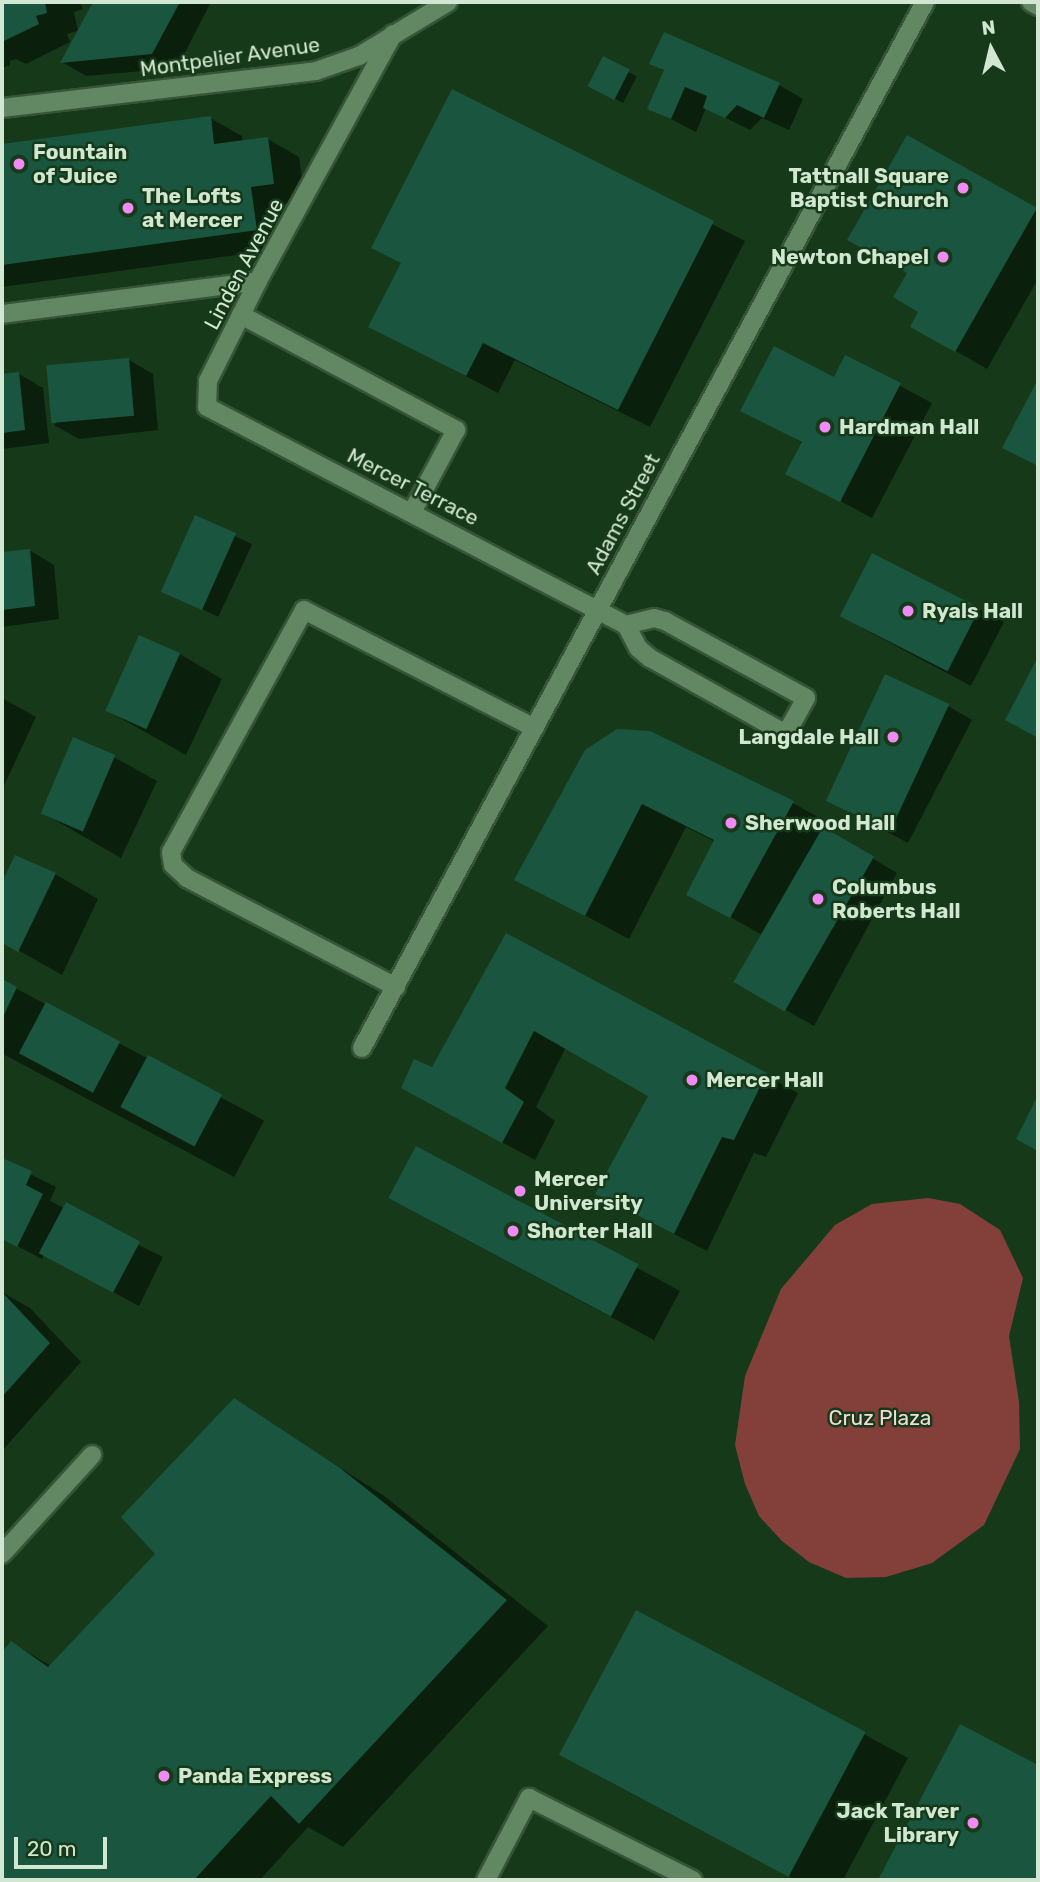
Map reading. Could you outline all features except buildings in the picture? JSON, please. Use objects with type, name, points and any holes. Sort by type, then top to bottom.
[{"type":"street","name":"Montpelier Avenue","points":[[2,108],[316,71],[359,57],[448,2]]},
{"type":"street","name":"Adams Street","points":[[362,1048],[925,2]]},
{"type":"street","points":[[1031,2],[1038,6]]},
{"type":"street","name":"Linden Avenue","points":[[207,407],[208,381],[258,281],[393,34]]},
{"type":"street","points":[[2,314],[258,281]]},
{"type":"street","points":[[241,316],[456,430],[412,512]]},
{"type":"street","name":"Mercer Terrace","points":[[207,407],[626,625]]},
{"type":"street","points":[[396,987],[187,878],[173,865],[171,852],[304,610],[535,728]]},
{"type":"street","points":[[654,618],[664,621],[806,698],[786,734],[650,658],[639,648],[626,625],[654,618]]},
{"type":"street","points":[[2,1554],[92,1455]]},
{"type":"street","points":[[486,1880],[529,1798],[692,1880]]},
{"type":"green space","name":"Cruz Plaza","points":[[928,1198],[960,1204],[1000,1230],[1023,1278],[1009,1336],[1019,1402],[1020,1449],[984,1525],[932,1563],[886,1577],[846,1578],[809,1562],[782,1541],[759,1516],[745,1484],[735,1445],[745,1376],[781,1289],[835,1225],[872,1204]]},
{"type":"place","name":"Fountain of Juice","points":[[19,164]]},
{"type":"place","name":"Tattnall Square Baptist Church","points":[[963,188]]},
{"type":"place","name":"The Lofts at Mercer","points":[[128,208]]},
{"type":"place","name":"Newton Chapel","points":[[943,257]]},
{"type":"place","name":"Hardman Hall","points":[[825,427]]},
{"type":"place","name":"Ryals Hall","points":[[908,611]]},
{"type":"place","name":"Langdale Hall","points":[[893,737]]},
{"type":"place","name":"Sherwood Hall","points":[[731,823]]},
{"type":"place","name":"Columbus Roberts Hall","points":[[818,899]]},
{"type":"place","name":"Mercer Hall","points":[[692,1080]]},
{"type":"place","name":"Mercer University","points":[[520,1191]]},
{"type":"place","name":"Shorter Hall","points":[[513,1231]]},
{"type":"place","name":"Panda Express","points":[[164,1776]]},
{"type":"place","name":"Jack Tarver Library","points":[[973,1823]]}]
